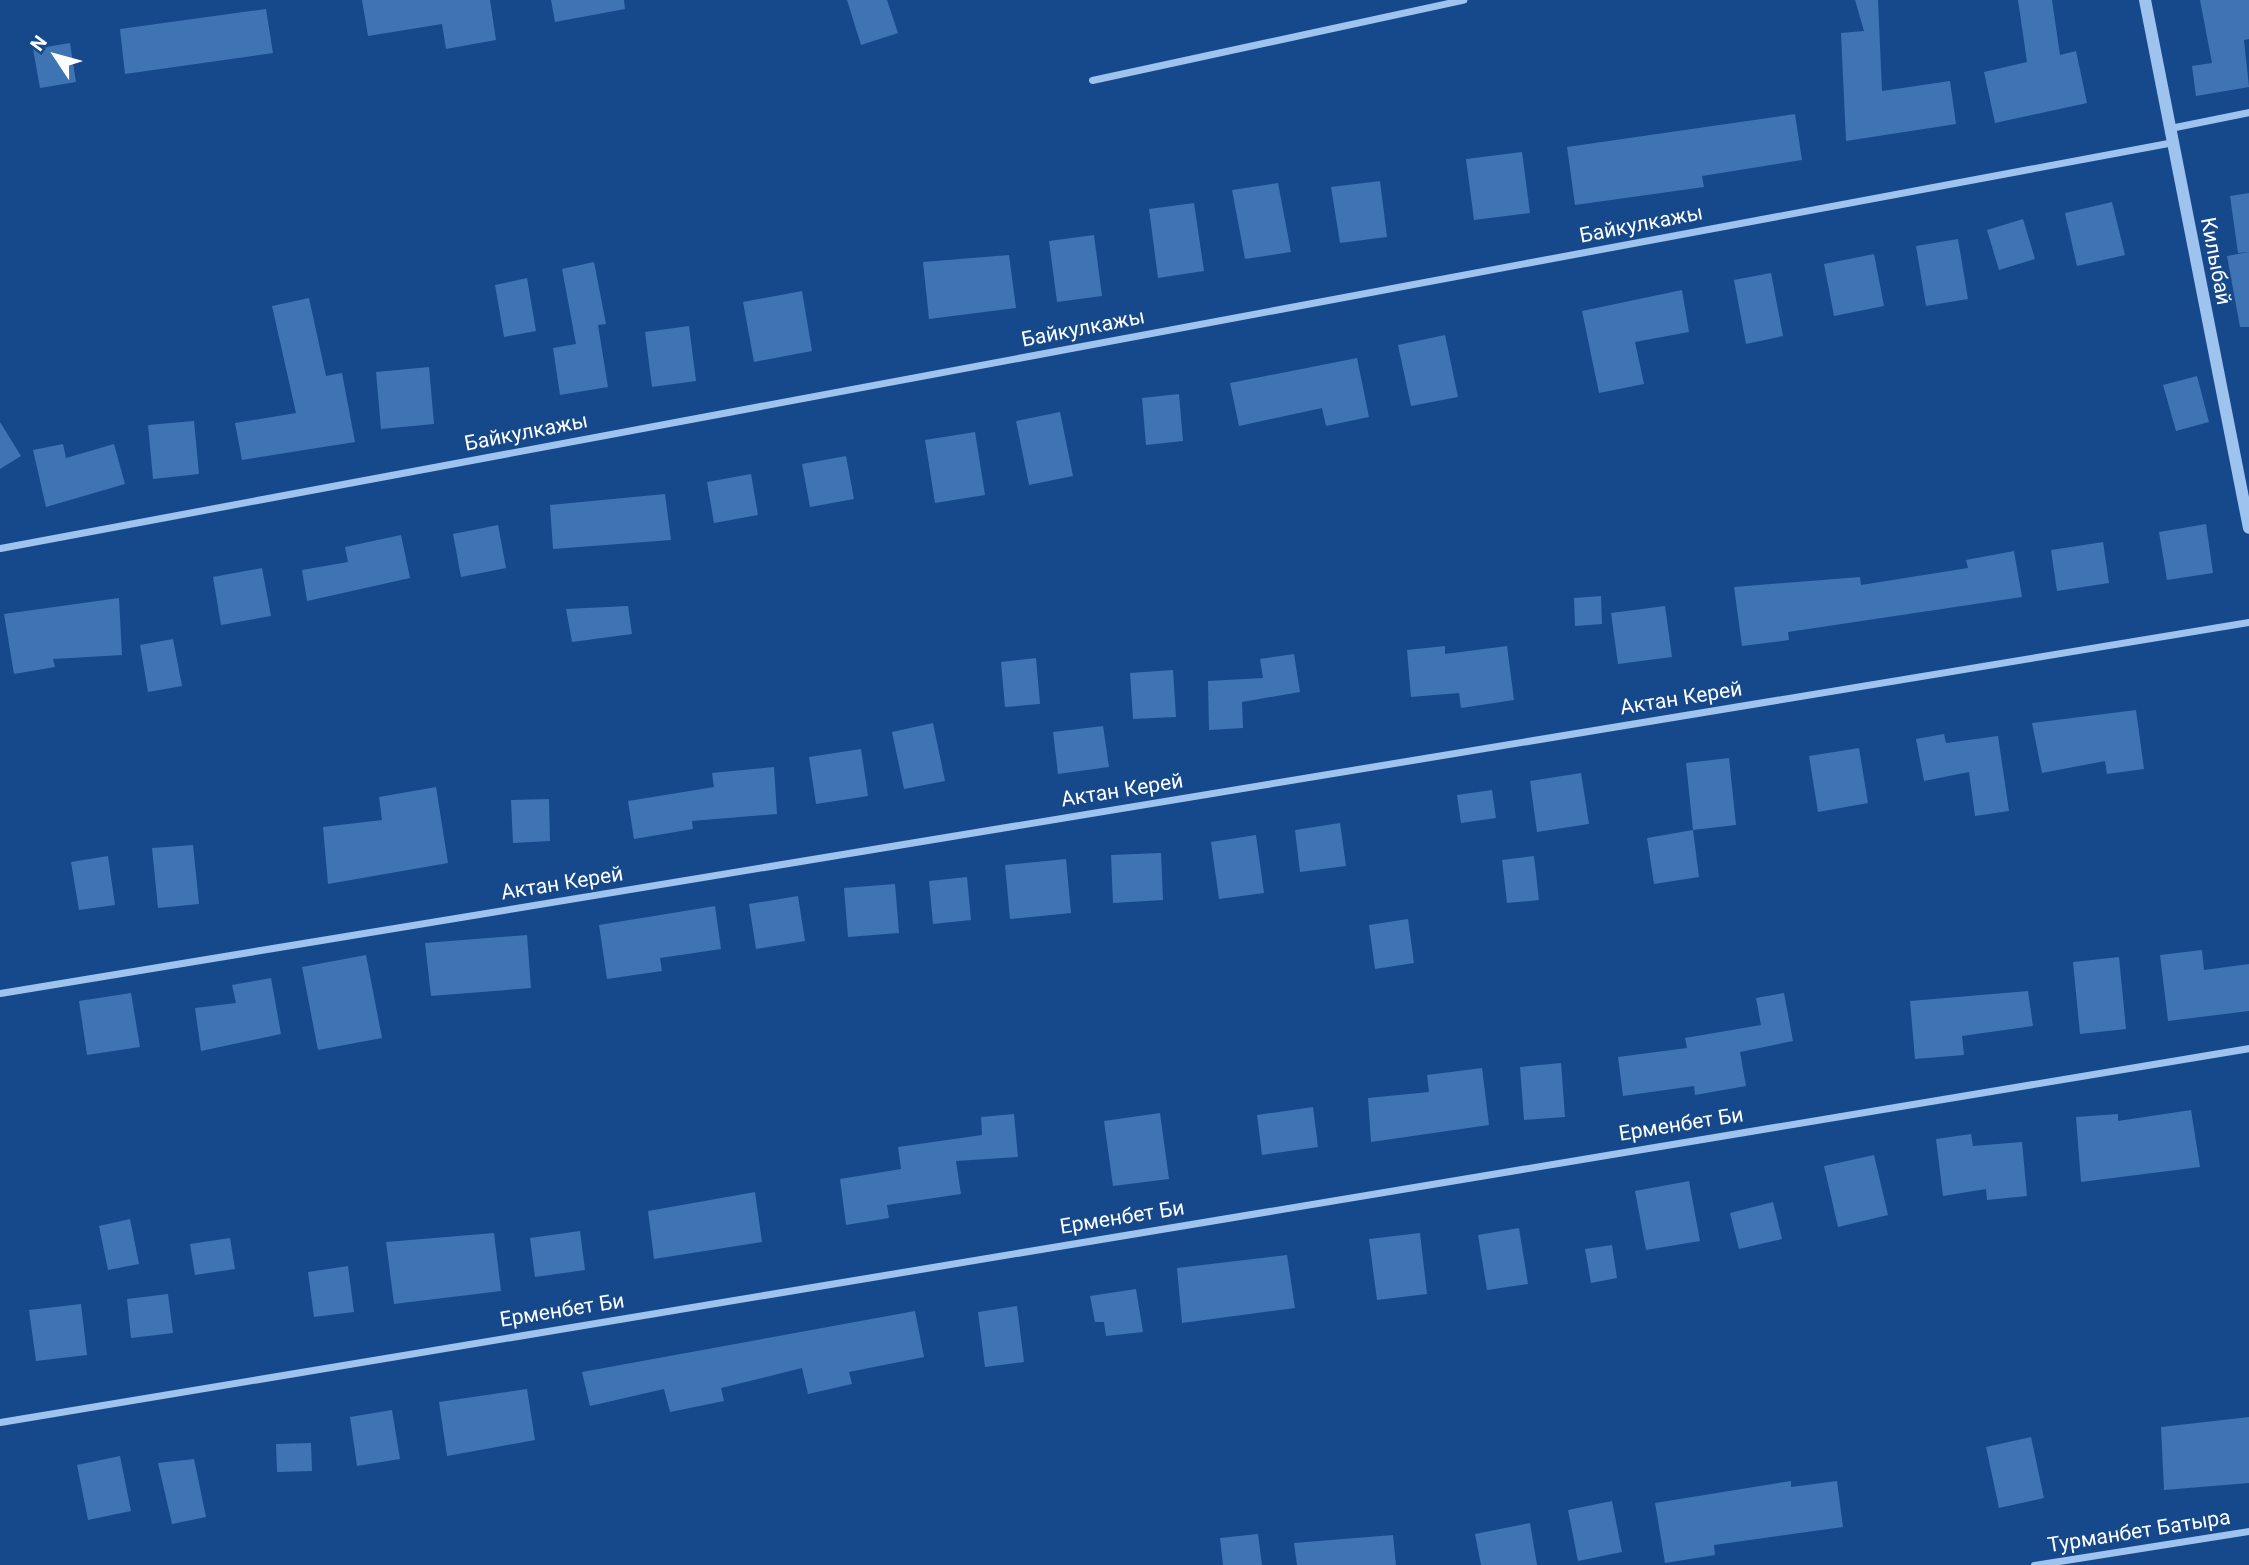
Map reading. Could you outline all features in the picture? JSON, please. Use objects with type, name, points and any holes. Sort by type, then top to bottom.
[{"type":"street","points":[[1092,80],[1463,0]]},
{"type":"street","name":"Килыбай","points":[[2145,0],[2249,528]]},
{"type":"street","points":[[2170,128],[2249,112]]},
{"type":"street","name":"Байкулкажы","points":[[0,548],[2173,142]]},
{"type":"street","name":"Актан Керей","points":[[0,993],[2249,622]]},
{"type":"street","name":"Ерменбет Би","points":[[0,1422],[2249,1048]]},
{"type":"street","name":"Турманбет Батыра","points":[[2034,1565],[2249,1531]]},
{"type":"building","points":[[362,0],[490,0],[496,40],[446,49],[442,24],[368,36]]},
{"type":"building","points":[[551,0],[624,0],[625,9],[555,22]]},
{"type":"building","points":[[847,0],[887,0],[898,33],[861,45]]},
{"type":"building","points":[[1855,0],[1878,0],[1882,91],[1950,81],[1956,124],[1846,141],[1841,33],[1864,31]]},
{"type":"building","points":[[2018,0],[2052,0],[2060,55],[2076,51],[2087,103],[1995,123],[1984,72],[2027,62]]},
{"type":"building","points":[[2200,0],[2249,0],[2249,39],[2244,40],[2249,87],[2196,96],[2192,66],[2212,63]]},
{"type":"building","points":[[266,9],[273,53],[125,74],[120,29]]},
{"type":"building","points":[[70,43],[76,82],[40,88],[33,49]]},
{"type":"building","points":[[1795,114],[1802,160],[1702,176],[1704,187],[1575,205],[1567,147]]},
{"type":"building","points":[[1522,152],[1530,213],[1474,220],[1466,159]]},
{"type":"building","points":[[1380,181],[1387,237],[1340,243],[1331,187]]},
{"type":"building","points":[[1278,183],[1291,252],[1245,259],[1232,190]]},
{"type":"building","points":[[2249,193],[2249,252],[2238,253],[2230,196]]},
{"type":"building","points":[[2112,202],[2125,255],[2077,266],[2065,213]]},
{"type":"building","points":[[1194,203],[1204,271],[1158,278],[1149,209]]},
{"type":"building","points":[[2023,219],[2035,259],[1999,270],[1987,230]]},
{"type":"building","points":[[1094,235],[1102,296],[1057,302],[1049,241]]},
{"type":"building","points":[[1958,239],[1968,299],[1926,306],[1916,246]]},
{"type":"building","points":[[2249,252],[2249,327],[2240,327],[2227,256]]},
{"type":"building","points":[[1874,254],[1884,306],[1834,316],[1824,264]]},
{"type":"building","points":[[1009,255],[1016,308],[929,319],[923,262]]},
{"type":"building","points":[[594,262],[606,324],[598,325],[608,387],[560,395],[553,348],[576,344],[562,269]]},
{"type":"building","points":[[1771,273],[1783,336],[1746,344],[1734,280]]},
{"type":"building","points":[[527,278],[536,331],[504,337],[495,285]]},
{"type":"building","points":[[1682,290],[1689,332],[1635,342],[1644,384],[1599,393],[1582,311]]},
{"type":"building","points":[[802,291],[812,351],[754,362],[743,302]]},
{"type":"building","points":[[309,298],[326,376],[342,373],[355,442],[242,460],[235,423],[296,413],[272,306]]},
{"type":"building","points":[[689,326],[696,381],[652,387],[645,332]]},
{"type":"building","points":[[1445,335],[1458,397],[1411,406],[1398,345]]},
{"type":"building","points":[[1357,358],[1369,417],[1326,426],[1322,408],[1239,426],[1230,383]]},
{"type":"building","points":[[429,367],[434,424],[381,429],[376,372]]},
{"type":"building","points":[[2197,376],[2209,422],[2176,431],[2163,385]]},
{"type":"building","points":[[1179,394],[1183,441],[1146,445],[1142,398]]},
{"type":"building","points":[[1060,412],[1073,476],[1029,485],[1016,421]]},
{"type":"building","points":[[194,421],[199,474],[153,479],[148,425]]},
{"type":"building","points":[[0,422],[21,456],[0,469]]},
{"type":"building","points":[[975,432],[985,495],[935,503],[925,440]]},
{"type":"building","points":[[63,444],[66,458],[114,444],[125,484],[46,507],[33,450]]},
{"type":"building","points":[[846,456],[854,499],[810,507],[802,464]]},
{"type":"building","points":[[751,474],[758,515],[714,523],[707,482]]},
{"type":"building","points":[[665,494],[671,540],[553,549],[550,505]]},
{"type":"building","points":[[2206,524],[2213,573],[2167,580],[2159,532]]},
{"type":"building","points":[[498,525],[506,568],[461,577],[453,534]]},
{"type":"building","points":[[401,535],[410,578],[307,601],[302,570],[348,562],[345,547]]},
{"type":"building","points":[[2103,542],[2109,583],[2057,591],[2051,550]]},
{"type":"building","points":[[2014,551],[2022,597],[1788,632],[1789,640],[1742,646],[1734,587],[1860,577],[1861,585],[1968,568],[1966,560]]},
{"type":"building","points":[[262,568],[271,616],[221,625],[213,577]]},
{"type":"building","points":[[1601,596],[1602,624],[1575,626],[1574,598]]},
{"type":"building","points":[[119,598],[122,655],[53,659],[55,667],[14,674],[4,614]]},
{"type":"building","points":[[628,606],[632,634],[572,642],[566,609]]},
{"type":"building","points":[[1665,606],[1672,657],[1618,664],[1611,613]]},
{"type":"building","points":[[173,639],[182,686],[148,692],[140,645]]},
{"type":"building","points":[[1445,646],[1445,654],[1507,646],[1514,700],[1461,708],[1459,693],[1411,697],[1407,650]]},
{"type":"building","points":[[1294,654],[1300,692],[1242,702],[1243,728],[1209,730],[1208,681],[1263,678],[1260,659]]},
{"type":"building","points":[[1036,658],[1040,704],[1005,707],[1001,662]]},
{"type":"building","points":[[1173,670],[1176,717],[1133,719],[1130,673]]},
{"type":"building","points":[[2136,710],[2144,769],[2107,774],[2105,761],[2042,773],[2032,723]]},
{"type":"building","points":[[933,723],[945,781],[904,789],[892,732]]},
{"type":"building","points":[[1103,726],[1109,767],[1058,774],[1053,732]]},
{"type":"building","points":[[1944,734],[1946,743],[1998,736],[2009,811],[1975,816],[1969,772],[1924,781],[1916,739]]},
{"type":"building","points":[[1859,748],[1868,803],[1818,812],[1809,756]]},
{"type":"building","points":[[861,749],[868,796],[816,804],[809,757]]},
{"type":"building","points":[[1729,758],[1736,825],[1693,830],[1686,763]]},
{"type":"building","points":[[774,767],[777,814],[692,821],[693,829],[634,839],[628,801],[714,787],[712,773]]},
{"type":"building","points":[[1581,773],[1589,824],[1537,832],[1530,781]]},
{"type":"building","points":[[436,787],[448,863],[328,884],[323,827],[382,820],[379,797]]},
{"type":"building","points":[[1492,790],[1496,818],[1461,823],[1457,795]]},
{"type":"building","points":[[549,799],[550,841],[513,843],[511,800]]},
{"type":"building","points":[[1340,823],[1346,866],[1300,872],[1295,830]]},
{"type":"building","points":[[1693,830],[1699,877],[1654,884],[1647,838]]},
{"type":"building","points":[[1256,835],[1264,893],[1219,899],[1211,842]]},
{"type":"building","points":[[193,845],[199,904],[158,908],[152,848]]},
{"type":"building","points":[[1161,853],[1163,900],[1113,903],[1111,855]]},
{"type":"building","points":[[108,856],[115,905],[79,910],[71,862]]},
{"type":"building","points":[[1534,856],[1539,900],[1507,903],[1502,860]]},
{"type":"building","points":[[1066,859],[1071,913],[1010,919],[1005,865]]},
{"type":"building","points":[[967,877],[971,920],[933,924],[929,881]]},
{"type":"building","points":[[895,884],[899,933],[848,937],[844,888]]},
{"type":"building","points":[[798,896],[805,941],[756,949],[749,904]]},
{"type":"building","points":[[715,906],[721,949],[660,958],[662,971],[607,979],[599,925]]},
{"type":"building","points":[[1408,919],[1414,963],[1375,969],[1369,925]]},
{"type":"building","points":[[527,935],[531,988],[431,996],[425,943]]},
{"type":"building","points":[[2202,950],[2204,970],[2249,964],[2249,1011],[2168,1021],[2160,955]]},
{"type":"building","points":[[366,955],[382,1038],[318,1050],[302,967]]},
{"type":"building","points":[[2119,957],[2126,1029],[2080,1034],[2073,962]]},
{"type":"building","points":[[271,978],[281,1034],[201,1051],[195,1008],[236,1003],[232,985]]},
{"type":"building","points":[[2028,991],[2033,1026],[1962,1036],[1964,1055],[1915,1059],[1910,1001]]},
{"type":"building","points":[[131,993],[140,1047],[87,1055],[79,1001]]},
{"type":"building","points":[[1784,993],[1793,1041],[1740,1052],[1746,1086],[1695,1095],[1694,1086],[1623,1096],[1618,1057],[1687,1048],[1685,1038],[1761,1025],[1756,998]]},
{"type":"building","points":[[1561,1063],[1565,1117],[1524,1120],[1520,1067]]},
{"type":"building","points":[[1482,1068],[1489,1125],[1371,1142],[1368,1098],[1429,1092],[1427,1075]]},
{"type":"building","points":[[1313,1107],[1318,1147],[1262,1155],[1257,1115]]},
{"type":"building","points":[[2191,1110],[2200,1167],[2081,1182],[2076,1117],[2118,1114],[2118,1121]]},
{"type":"building","points":[[1160,1113],[1169,1179],[1113,1186],[1104,1121]]},
{"type":"building","points":[[1014,1114],[1018,1157],[956,1161],[961,1194],[887,1205],[889,1218],[846,1225],[840,1179],[901,1169],[898,1147],[982,1135],[981,1117]]},
{"type":"building","points":[[1971,1134],[1973,1146],[2022,1142],[2027,1196],[1987,1200],[1986,1189],[1943,1196],[1936,1139]]},
{"type":"building","points":[[1874,1155],[1888,1215],[1838,1227],[1824,1166]]},
{"type":"building","points":[[1689,1181],[1700,1241],[1646,1250],[1635,1191]]},
{"type":"building","points":[[755,1192],[762,1242],[654,1259],[648,1211]]},
{"type":"building","points":[[1773,1202],[1782,1239],[1739,1249],[1730,1213]]},
{"type":"building","points":[[130,1219],[139,1264],[108,1270],[99,1226]]},
{"type":"building","points":[[1519,1228],[1528,1284],[1487,1290],[1478,1235]]},
{"type":"building","points":[[580,1231],[585,1270],[535,1277],[530,1238]]},
{"type":"building","points":[[494,1233],[501,1291],[394,1304],[386,1242]]},
{"type":"building","points":[[1420,1233],[1427,1294],[1377,1300],[1369,1239]]},
{"type":"building","points":[[230,1238],[235,1269],[195,1275],[190,1244]]},
{"type":"building","points":[[1612,1245],[1617,1278],[1591,1283],[1585,1249]]},
{"type":"building","points":[[1287,1255],[1295,1308],[1182,1323],[1177,1268]]},
{"type":"building","points":[[348,1266],[354,1312],[314,1317],[308,1272]]},
{"type":"building","points":[[1136,1289],[1143,1332],[1106,1336],[1104,1322],[1095,1322],[1090,1296]]},
{"type":"building","points":[[168,1294],[173,1333],[131,1338],[127,1299]]},
{"type":"building","points":[[81,1304],[87,1355],[36,1361],[29,1310]]},
{"type":"building","points":[[1017,1306],[1024,1362],[985,1367],[978,1312]]},
{"type":"building","points":[[915,1311],[924,1357],[849,1372],[852,1384],[808,1394],[802,1368],[721,1388],[724,1401],[670,1412],[664,1389],[590,1406],[582,1372]]},
{"type":"building","points":[[527,1389],[535,1440],[447,1456],[439,1402]]},
{"type":"building","points":[[392,1410],[400,1459],[357,1466],[350,1417]]},
{"type":"building","points":[[2249,1417],[2249,1483],[2164,1490],[2161,1427]]},
{"type":"building","points":[[2031,1437],[2044,1498],[1999,1508],[1986,1447]]},
{"type":"building","points":[[311,1443],[312,1471],[277,1472],[276,1444]]},
{"type":"building","points":[[120,1456],[131,1511],[88,1520],[77,1465]]},
{"type":"building","points":[[194,1459],[206,1517],[172,1524],[158,1463]]},
{"type":"building","points":[[1791,1481],[1791,1487],[1837,1481],[1843,1527],[1714,1545],[1715,1555],[1665,1563],[1655,1503]]},
{"type":"building","points":[[1612,1501],[1622,1552],[1578,1561],[1568,1510]]},
{"type":"building","points":[[1530,1523],[1537,1565],[1481,1565],[1475,1534]]},
{"type":"building","points":[[1258,1534],[1262,1565],[1223,1565],[1220,1538]]},
{"type":"building","points":[[1393,1535],[1396,1565],[1297,1565],[1294,1543]]}]
